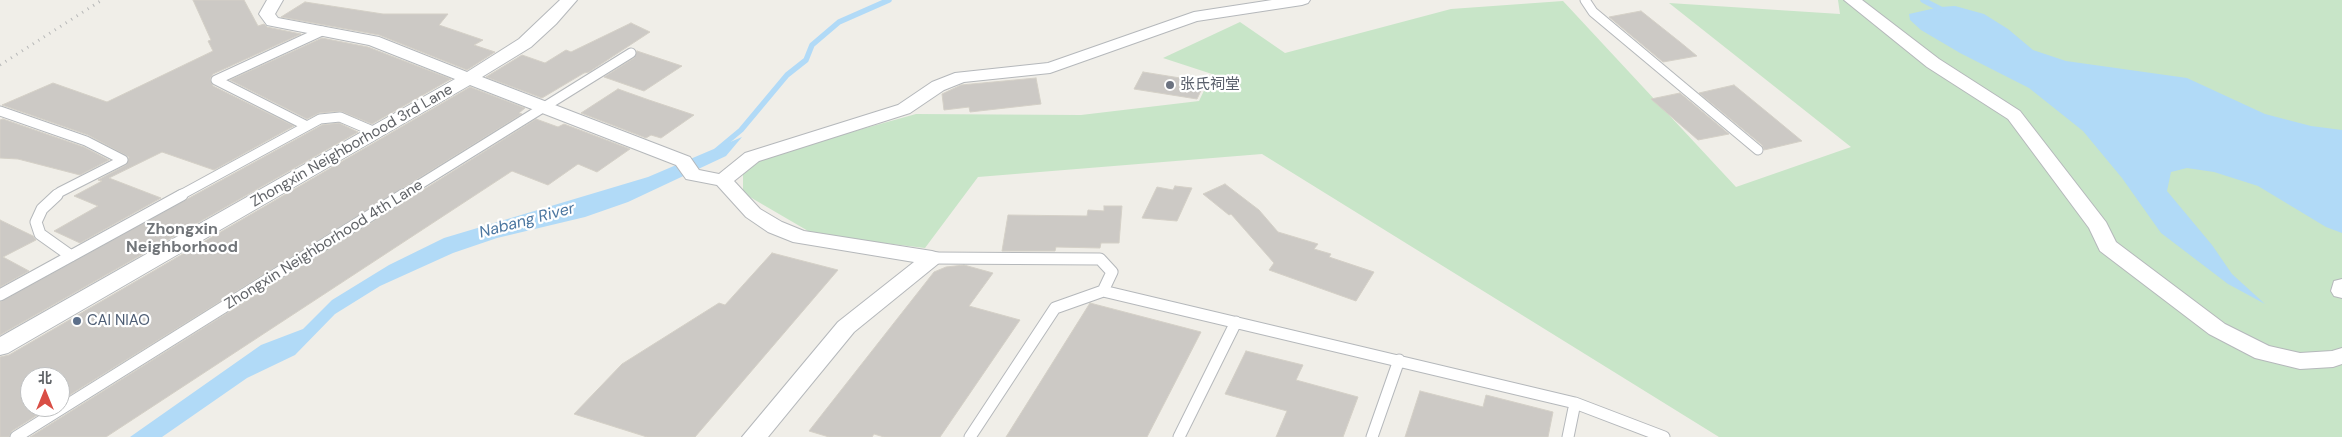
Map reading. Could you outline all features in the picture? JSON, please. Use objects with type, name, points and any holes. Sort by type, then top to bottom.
[{"type":"street","points":[[275,0],[267,14],[273,22],[373,40],[688,168],[724,180],[753,213],[775,227],[800,237],[932,258]]},
{"type":"street","name":"Zhongxin Neighborhood 3rd Lane","points":[[0,348],[469,78],[525,42],[550,22],[569,0]]},
{"type":"street","points":[[724,180],[752,157],[904,109],[938,86],[961,77],[1050,68],[1194,17],[1302,0]]},
{"type":"street","points":[[1852,0],[1933,63],[2014,115],[2099,227],[2107,246],[2217,329],[2263,352],[2300,361],[2333,359],[2342,356]]},
{"type":"street","points":[[754,437],[846,328],[932,258]]},
{"type":"street","points":[[2342,286],[2342,291]]},
{"type":"lane","points":[[1584,0],[1593,12],[1758,150]]},
{"type":"lane","points":[[307,126],[216,80],[322,31]]},
{"type":"lane","name":"Zhongxin Neighborhood 4th Lane","points":[[16,437],[631,53]]},
{"type":"lane","points":[[0,111],[86,141],[123,160],[60,192],[42,209],[36,222],[40,234],[71,256]]},
{"type":"lane","points":[[0,295],[320,120],[340,118],[374,132]]},
{"type":"lane","points":[[932,258],[1100,259],[1112,272],[1103,291]]},
{"type":"lane","points":[[970,437],[1055,308],[1103,291],[1575,403],[1664,437]]},
{"type":"lane","points":[[1179,437],[1236,322]]},
{"type":"lane","points":[[1372,437],[1398,360]]},
{"type":"lane","points":[[1568,437],[1575,403]]},
{"type":"green space","points":[[1838,0],[2342,0],[2342,437],[1719,437],[1262,154],[978,177],[925,248],[815,235],[743,193],[743,162],[916,114],[1081,115],[1199,101],[1212,74],[1163,58],[1240,22],[1285,53],[1451,9],[1563,1],[1736,187],[1851,147],[1669,3],[1840,14]]},
{"type":"water","points":[[1955,6],[1984,14],[2008,29],[2033,50],[2066,61],[2187,78],[2265,114],[2311,126],[2342,130],[2342,233],[2326,227],[2258,186],[2214,172],[2187,168],[2171,172],[2167,191],[2212,245],[2232,274],[2265,304],[2228,284],[2161,233],[2122,178],[2083,131],[2029,88],[1960,53],[1921,30],[1910,20],[1909,14],[1940,7]]},
{"type":"water","points":[[742,137],[726,156],[628,202],[585,217],[497,238],[453,253],[380,286],[335,314],[295,355],[247,378],[162,437],[130,437],[261,345],[303,329],[332,300],[389,265],[444,238],[648,177]]},
{"type":"building","points":[[193,0],[244,0],[258,26],[264,24],[267,27],[301,34],[213,74],[210,79],[213,86],[294,126],[214,170],[162,152],[109,178],[161,198],[80,243],[54,231],[98,206],[74,196],[126,165],[129,157],[88,135],[2,105],[53,83],[107,102],[213,51],[208,41],[211,40]]},
{"type":"building","points":[[305,2],[383,14],[448,14],[439,25],[483,40],[474,45],[495,52],[467,70],[379,35],[281,17]]},
{"type":"building","points":[[1641,11],[1697,56],[1663,62],[1609,17]]},
{"type":"building","points":[[631,23],[650,32],[589,72],[584,73],[542,98],[486,77],[522,55],[545,63],[566,50],[571,52]]},
{"type":"building","points":[[322,38],[368,47],[451,79],[372,124],[340,111],[319,113],[307,119],[230,80]]},
{"type":"building","points":[[637,51],[682,66],[644,91],[604,77],[634,58]]},
{"type":"building","name":"张氏祠堂","points":[[1143,72],[1205,82],[1197,99],[1134,89]]},
{"type":"building","points":[[1036,78],[1041,104],[970,112],[969,107],[944,110],[942,94],[961,85]]},
{"type":"building","points":[[1734,85],[1802,141],[1764,150],[1762,145],[1699,93]]},
{"type":"building","points":[[470,87],[525,108],[519,113],[522,114],[70,395],[70,367],[20,367],[20,417],[34,417],[12,431],[9,437],[0,437],[0,357],[9,355]]},
{"type":"building","points":[[618,89],[694,115],[661,138],[651,135],[646,138],[581,113]]},
{"type":"building","points":[[1680,93],[1729,134],[1698,140],[1651,99]]},
{"type":"building","points":[[3,119],[84,147],[109,160],[80,175],[18,159],[0,158],[0,120]]},
{"type":"building","points":[[536,119],[558,127],[564,124],[630,149],[597,172],[578,164],[548,185],[512,171],[106,437],[30,437],[62,417],[70,417],[70,412]]},
{"type":"building","points":[[339,123],[358,132],[0,335],[0,302],[322,125]]},
{"type":"building","points":[[1225,184],[1259,210],[1278,232],[1318,244],[1314,249],[1331,254],[1329,257],[1374,272],[1356,301],[1269,270],[1274,263],[1231,214],[1229,215],[1203,194]]},
{"type":"building","points":[[1175,186],[1192,188],[1177,221],[1142,218],[1157,187],[1173,190]]},
{"type":"building","points":[[1104,206],[1122,206],[1119,243],[1101,243],[1100,248],[1056,247],[1055,251],[1002,251],[1008,215],[1087,216],[1088,210],[1104,211]]},
{"type":"building","points":[[0,220],[33,236],[36,240],[3,257],[29,271],[0,287]]},
{"type":"building","points":[[772,253],[838,270],[695,437],[647,437],[574,414],[622,364],[719,303],[725,305]]},
{"type":"building","points":[[964,265],[993,273],[969,306],[1020,320],[940,437],[884,437],[874,434],[872,437],[829,437],[809,431],[934,272],[946,267]]},
{"type":"building","points":[[1090,303],[1201,332],[1147,437],[1006,437]]},
{"type":"building","points":[[1246,351],[1303,365],[1296,380],[1358,397],[1343,437],[1276,437],[1287,411],[1225,394]]},
{"type":"building","points":[[1420,391],[1483,407],[1486,395],[1553,412],[1548,437],[1405,437]]},
{"type":"waterway","name":"Nabang River","points":[[717,150],[741,130],[787,75],[806,60],[812,45],[839,22],[889,0]]},
{"type":"waterway","name":"Nabang River","points":[[1923,0],[1944,11]]},
{"type":"railway","points":[[0,65],[102,0]]},
{"type":"place","name":"张氏祠堂","points":[[1170,85]]},
{"type":"place","name":"CAI NIAO","points":[[77,321]]},
{"type":"district","name":"Zhongxin Neighborhood","points":[[182,239]]}]
